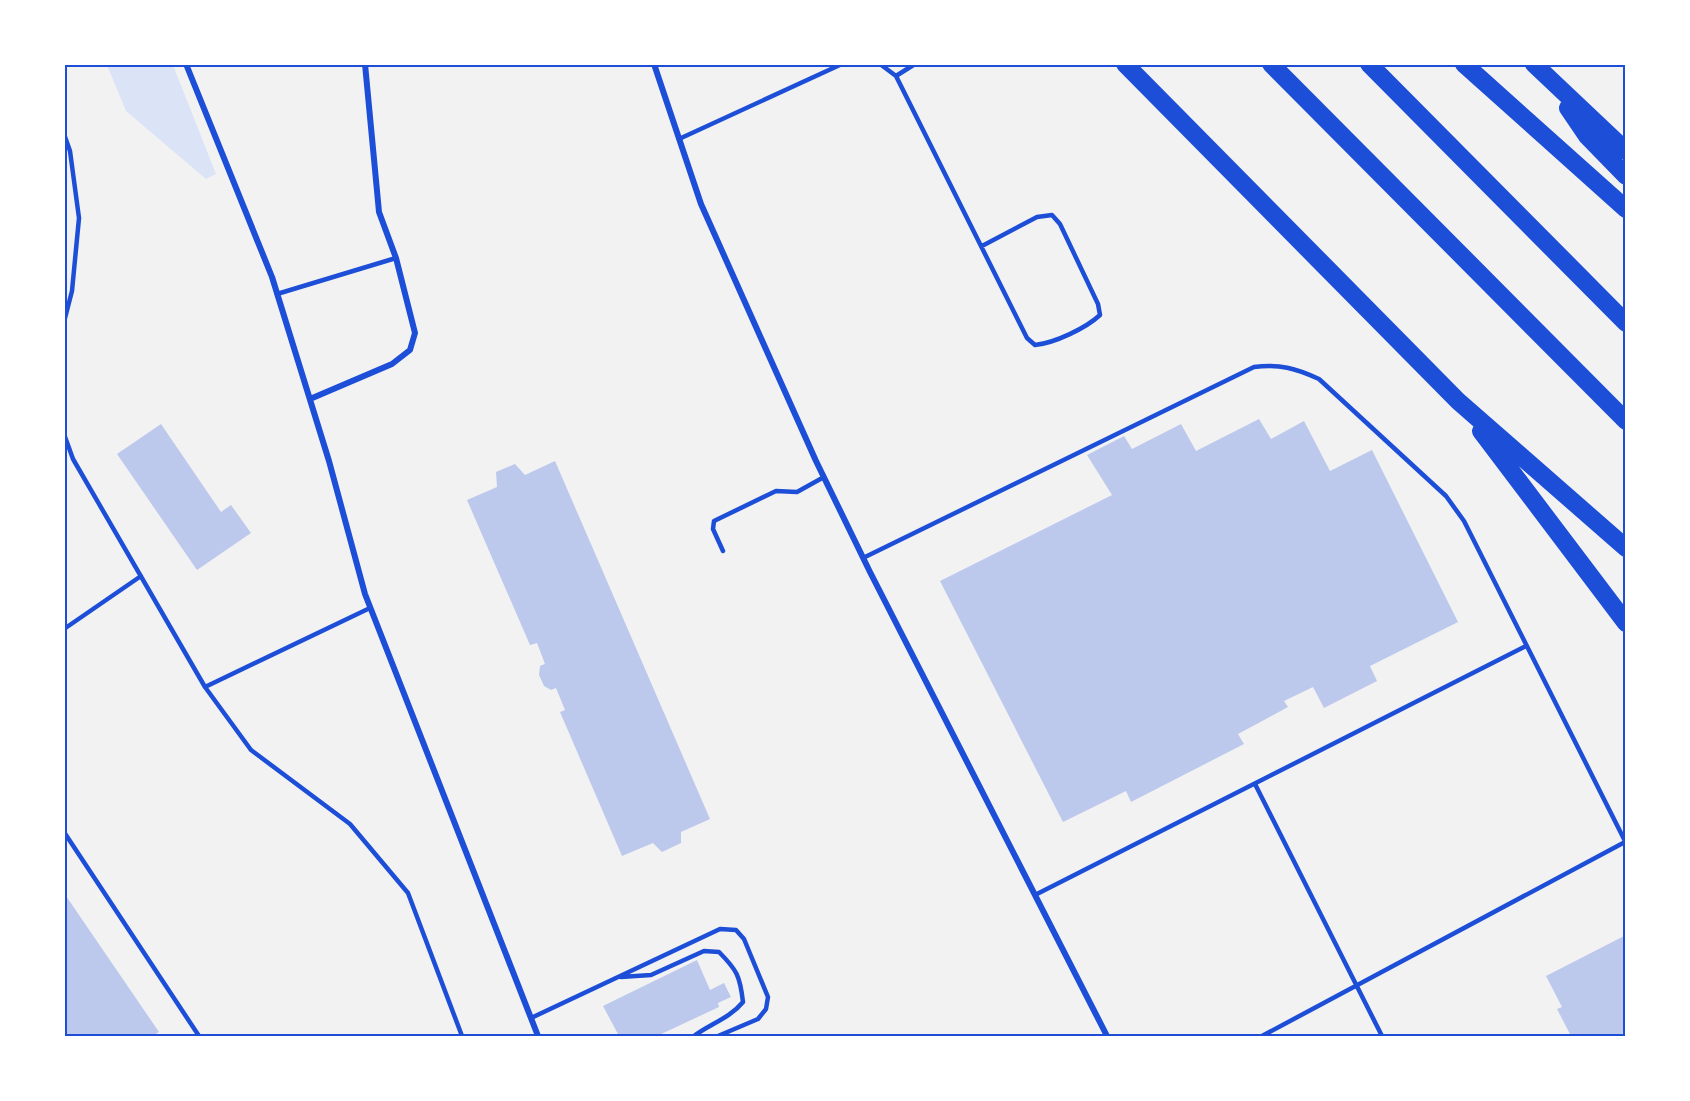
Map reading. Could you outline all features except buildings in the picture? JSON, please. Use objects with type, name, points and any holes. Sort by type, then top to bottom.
[{"type":"highway","points":[[1125,64],[1458,401],[1626,548]]},
{"type":"highway","points":[[1271,64],[1626,421]]},
{"type":"highway","points":[[1369,64],[1626,323]]},
{"type":"highway","points":[[1464,64],[1626,209]]},
{"type":"highway","points":[[1534,64],[1626,151]]},
{"type":"highway","points":[[1551,82],[1587,136],[1626,176]]},
{"type":"highway","points":[[1458,401],[1626,623]]},
{"type":"street","points":[[186,64],[277,294],[310,399],[370,608],[538,1036]]},
{"type":"street","points":[[310,399],[392,364],[410,350],[415,333],[396,258],[380,212],[365,64]]},
{"type":"street","points":[[654,64],[701,204],[824,477],[1107,1036]]},
{"type":"lane","points":[[679,139],[842,64]]},
{"type":"lane","points":[[880,64],[897,76],[1027,338],[1035,345],[1048,343],[1093,321],[1100,315],[1098,304],[1060,224],[1052,215],[1037,217],[982,246]]},
{"type":"lane","points":[[897,76],[915,64]]},
{"type":"lane","points":[[64,134],[70,151],[79,218],[72,291],[64,322]]},
{"type":"lane","points":[[277,294],[396,258]]},
{"type":"lane","points":[[863,558],[1254,367],[1272,365],[1297,369],[1319,379],[1446,496],[1464,521],[1625,842],[1262,1036]]},
{"type":"lane","points":[[64,434],[73,459],[205,687],[251,750],[350,824],[408,893],[462,1036]]},
{"type":"lane","points":[[723,551],[713,529],[714,521],[776,491],[797,492],[824,477]]},
{"type":"lane","points":[[64,629],[141,576]]},
{"type":"lane","points":[[205,687],[370,608]]},
{"type":"lane","points":[[1035,895],[1526,646]]},
{"type":"lane","points":[[1255,784],[1382,1036]]},
{"type":"lane","points":[[64,832],[199,1036]]},
{"type":"lane","points":[[531,1018],[720,929],[736,930],[744,939],[768,997],[766,1009],[758,1019],[718,1036]]},
{"type":"lane","points":[[615,978],[651,975],[704,951],[719,952],[732,965],[741,981],[743,1002],[735,1012],[708,1025],[694,1036]]},
{"type":"shaded area","points":[[107,65],[173,65],[216,174],[206,179],[126,111]]}]
